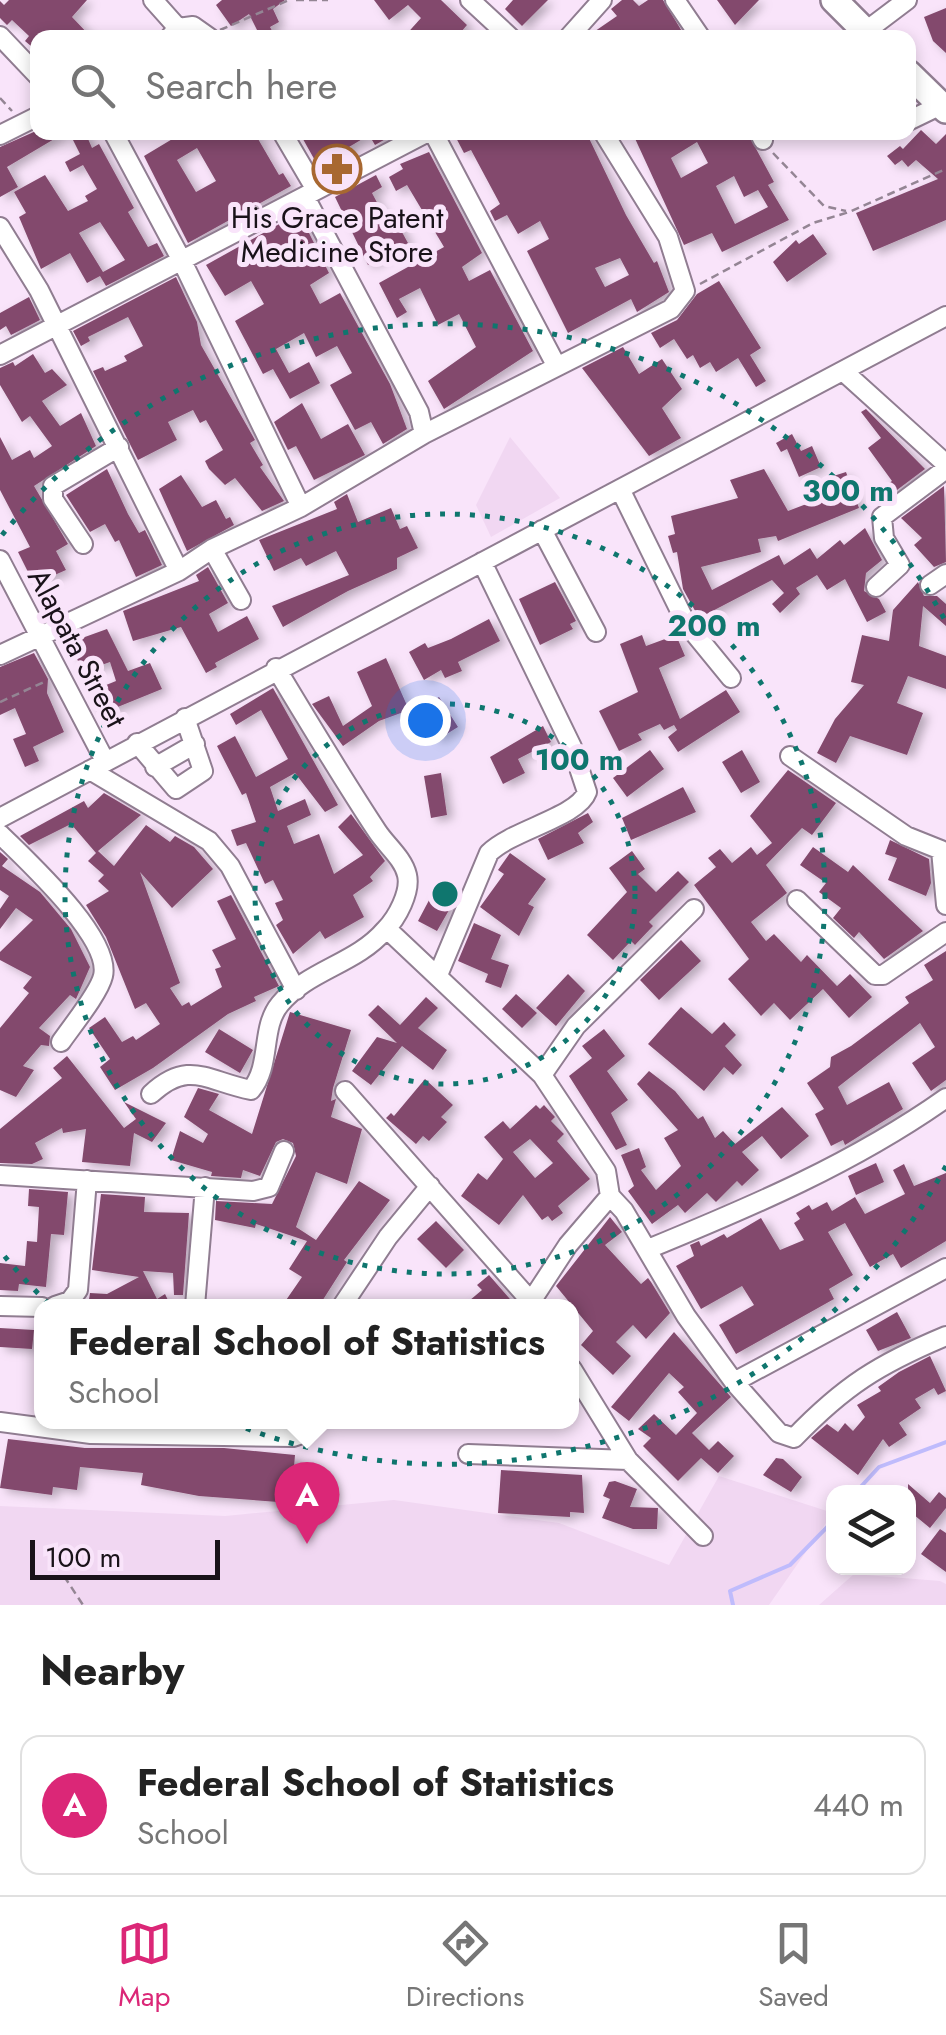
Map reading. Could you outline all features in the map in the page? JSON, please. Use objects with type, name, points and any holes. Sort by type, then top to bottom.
[{"type":"highway","points":[[834,0],[865,30]]},
{"type":"highway","points":[[916,82],[943,108]]},
{"type":"street","points":[[153,0],[172,30]]},
{"type":"street","points":[[470,0],[502,30]]},
{"type":"street","points":[[575,30],[602,0]]},
{"type":"street","points":[[675,0],[696,30]]},
{"type":"street","points":[[874,30],[908,0]]},
{"type":"street","points":[[0,36],[30,68]]},
{"type":"street","points":[[916,119],[943,108]]},
{"type":"street","points":[[0,135],[30,119]]},
{"type":"street","points":[[116,140],[181,259],[301,507]]},
{"type":"street","points":[[286,140],[419,412],[424,434]]},
{"type":"street","points":[[0,356],[415,140]]},
{"type":"street","points":[[435,140],[556,365]]},
{"type":"street","points":[[0,655],[178,572],[212,549],[301,507],[424,434],[671,309],[685,292],[668,237],[609,140]]},
{"type":"street","points":[[0,227],[39,290],[178,572]]},
{"type":"street","points":[[0,818],[276,668],[946,316]]},
{"type":"street","points":[[843,371],[946,466],[882,516],[884,538],[900,565],[876,587]]},
{"type":"street","points":[[83,544],[52,499],[54,486],[119,447]]},
{"type":"street","points":[[620,488],[686,623],[731,678]]},
{"type":"street","points":[[542,530],[596,632]]},
{"type":"street","points":[[212,549],[242,600]]},
{"type":"street","name":"Alapata Street","points":[[0,560],[59,676],[98,765]]},
{"type":"street","points":[[438,975],[489,852],[504,838],[578,805],[587,792],[572,747],[482,562]]},
{"type":"street","points":[[151,1094],[172,1074],[194,1072],[222,1086],[251,1090],[268,1054],[278,1006],[296,990],[360,952],[386,929],[404,900],[409,880],[404,866],[379,834],[276,668]]},
{"type":"street","points":[[138,743],[176,789],[200,776],[204,764],[185,718]]},
{"type":"street","points":[[155,766],[196,744]]},
{"type":"street","points":[[790,756],[906,836],[941,850],[946,906]]},
{"type":"street","points":[[98,765],[209,841],[230,866],[296,990]]},
{"type":"street","points":[[0,834],[92,936],[102,961],[100,983],[61,1042]]},
{"type":"street","points":[[797,900],[875,974],[883,975],[946,932]]},
{"type":"street","points":[[542,1075],[576,1026],[694,909]]},
{"type":"street","points":[[386,929],[542,1075],[606,1171],[610,1196],[648,1249],[686,1316],[734,1382],[779,1433],[794,1438],[826,1403],[871,1370],[946,1336]]},
{"type":"street","points":[[345,1091],[530,1299]]},
{"type":"street","points":[[648,1249],[804,1182],[875,1146],[946,1098]]},
{"type":"street","points":[[0,1176],[253,1191],[270,1187],[284,1151]]},
{"type":"street","points":[[71,1299],[78,1290],[86,1180]]},
{"type":"street","points":[[347,1299],[388,1237],[430,1186]]},
{"type":"street","points":[[196,1299],[205,1187]]},
{"type":"street","points":[[536,1299],[568,1245],[610,1196]]},
{"type":"street","points":[[734,1382],[946,1268]]},
{"type":"street","points":[[0,1306],[34,1307]]},
{"type":"street","points":[[579,1380],[628,1460],[703,1536]]},
{"type":"street","points":[[0,1422],[34,1426]]},
{"type":"street","points":[[54,1429],[92,1434],[163,1429]]},
{"type":"street","points":[[210,1429],[293,1438],[310,1429]]},
{"type":"street","points":[[468,1454],[628,1460]]},
{"type":"path","points":[[226,30],[288,0]]},
{"type":"path","points":[[296,0],[328,0]]},
{"type":"path","points":[[0,98],[30,119]]},
{"type":"path","points":[[764,140],[797,182],[824,206],[849,212]]},
{"type":"path","points":[[685,292],[813,223],[849,212],[946,169]]},
{"type":"path","points":[[0,702],[59,676]]},
{"type":"path","points":[[64,1576],[83,1605]]},
{"type":"shaded area","points":[[510,437],[560,498],[491,537],[476,505]]},
{"type":"shaded area","points":[[719,1476],[826,1511],[826,1523],[769,1605],[0,1605],[0,1506],[225,1516],[394,1500],[559,1523],[669,1565]]},
{"type":"shaded area","points":[[853,1575],[946,1584],[946,1605],[819,1605]]},
{"type":"building","points":[[9,0],[87,0],[72,17],[84,30],[30,30],[30,45],[25,41],[29,36],[12,20],[7,25],[0,18],[0,1],[4,5]]},
{"type":"building","points":[[222,0],[285,0],[273,9],[279,22],[270,27],[272,30],[257,30],[249,14],[231,26],[216,5]]},
{"type":"building","points":[[374,0],[441,0],[467,25],[463,30],[410,30],[421,18],[408,5],[389,20]]},
{"type":"building","points":[[513,0],[548,0],[522,26],[505,9]]},
{"type":"building","points":[[622,0],[633,0],[639,6],[648,0],[663,0],[681,30],[597,30],[617,16],[611,9]]},
{"type":"building","points":[[717,0],[759,0],[735,25]]},
{"type":"building","points":[[946,8],[946,53],[933,41],[924,17]]},
{"type":"building","points":[[921,130],[936,144],[946,134],[946,220],[873,251],[856,213],[938,179],[916,160],[908,167],[902,160],[895,165],[887,156],[916,140]]},
{"type":"building","points":[[30,134],[30,140],[53,140],[7,167],[18,187],[0,197],[0,147]]},
{"type":"building","points":[[73,140],[88,140],[92,148],[99,144],[134,208],[128,212],[148,247],[157,243],[164,256],[106,286],[100,276],[87,283],[70,253],[41,269],[19,217],[26,213],[14,192],[45,175],[68,211],[88,201],[85,196],[97,189],[83,165],[70,172],[65,162],[80,154]],"holes":[[[100,222],[125,260],[103,272],[79,233]]]},
{"type":"building","points":[[171,140],[259,140],[279,175],[283,173],[291,186],[188,243],[144,156]],"holes":[[[197,148],[216,181],[196,192],[177,160]]]},
{"type":"building","points":[[303,140],[361,140],[349,147],[354,157],[322,173]]},
{"type":"building","points":[[457,140],[590,140],[626,215],[654,263],[657,261],[669,292],[637,312],[631,299],[568,333],[527,251],[549,239],[540,221],[518,234],[507,215],[495,221],[490,211],[500,204],[471,150],[464,153]],"holes":[[[620,258],[629,275],[605,287],[595,268]]]},
{"type":"building","points":[[636,140],[751,140],[774,182],[768,185],[789,220],[722,252],[712,233],[684,245]],"holes":[[[697,142],[708,163],[681,178],[671,158]],[[734,176],[744,197],[758,190],[768,207],[735,224],[716,186]]]},
{"type":"building","points":[[429,152],[482,253],[462,267],[469,281],[490,270],[533,351],[444,409],[428,381],[476,347],[459,314],[438,325],[420,288],[399,299],[407,312],[397,318],[379,283],[444,247],[407,185],[396,191],[389,177],[403,169],[400,164]]},
{"type":"building","points":[[376,175],[382,187],[372,193],[390,227],[397,223],[408,243],[368,265],[335,197]]},
{"type":"building","points":[[299,213],[329,273],[310,285],[320,304],[340,293],[390,384],[407,429],[383,444],[371,422],[355,430],[330,385],[352,373],[337,346],[316,357],[304,333],[276,349],[289,373],[309,362],[320,383],[290,399],[273,369],[263,374],[235,321],[264,304],[251,281],[225,296],[206,265]]},
{"type":"building","points":[[813,234],[827,254],[787,282],[773,262],[796,240],[799,244]]},
{"type":"building","points":[[176,277],[197,322],[201,345],[255,440],[250,443],[263,465],[260,467],[284,501],[262,511],[235,478],[225,485],[209,469],[205,461],[223,450],[206,420],[200,423],[193,410],[168,422],[177,440],[138,460],[93,371],[103,367],[105,371],[127,361],[124,356],[143,346],[128,317],[88,337],[90,341],[81,346],[73,331]]},
{"type":"building","points":[[719,281],[761,348],[750,355],[766,381],[756,387],[738,358],[716,372],[710,362],[700,368],[693,355],[687,359],[674,339],[660,348],[651,333],[677,320],[697,294]]},
{"type":"building","points":[[29,297],[40,320],[11,335],[6,326],[0,330],[0,313]]},
{"type":"building","points":[[623,347],[639,374],[662,359],[682,389],[662,408],[681,438],[649,456],[582,368]]},
{"type":"building","points":[[33,354],[45,373],[52,369],[67,385],[42,401],[60,426],[81,413],[96,446],[34,486],[68,544],[56,551],[66,570],[34,584],[18,552],[30,547],[0,490],[0,437],[12,460],[30,450],[34,458],[52,446],[30,416],[22,422],[0,385],[0,368],[13,362],[15,366]]},
{"type":"building","points":[[302,403],[321,439],[348,424],[365,455],[314,480],[296,446],[288,450],[274,422]]},
{"type":"building","points":[[866,409],[925,469],[889,496],[883,487],[892,481],[868,448],[881,438],[861,412]]},
{"type":"building","points":[[792,434],[801,451],[812,446],[821,467],[799,477],[787,449],[781,452],[776,443]]},
{"type":"building","points":[[107,469],[128,514],[139,533],[145,530],[162,565],[136,577],[119,540],[115,542],[105,524],[90,532],[66,495]]},
{"type":"building","points":[[764,469],[788,511],[830,495],[824,479],[846,472],[859,508],[778,541],[776,536],[758,539],[761,552],[701,567],[712,590],[779,555],[784,565],[810,548],[817,559],[840,540],[844,545],[865,528],[882,560],[866,573],[864,591],[879,599],[886,612],[867,622],[845,579],[827,590],[817,575],[796,588],[800,594],[780,613],[772,604],[784,593],[772,580],[699,618],[683,589],[677,552],[673,553],[668,536],[675,534],[671,516],[738,498],[730,480]]},
{"type":"building","points":[[181,475],[202,507],[216,500],[234,525],[187,551],[159,489]]},
{"type":"building","points":[[944,486],[946,562],[934,567],[914,545],[922,538],[901,518]]},
{"type":"building","points":[[347,494],[358,522],[391,508],[400,529],[407,526],[418,548],[397,558],[397,569],[283,627],[272,606],[349,575],[336,551],[306,566],[301,558],[274,571],[259,540],[337,509],[334,502]]},
{"type":"building","points":[[208,567],[228,603],[209,614],[218,632],[247,616],[259,639],[215,663],[217,667],[206,673],[181,627],[133,641],[123,611],[199,581],[196,575]]},
{"type":"building","points":[[555,582],[576,621],[570,624],[573,629],[540,645],[519,599]]},
{"type":"building","points":[[918,582],[924,596],[937,596],[946,604],[946,626],[923,606],[919,646],[946,656],[946,689],[908,676],[897,703],[923,713],[907,755],[850,736],[836,763],[817,753],[835,719],[864,685],[851,682],[862,635],[889,641],[893,610]]},
{"type":"building","points":[[489,619],[500,641],[458,662],[462,671],[445,678],[441,670],[424,680],[409,652],[425,643],[428,648],[451,639]]},
{"type":"building","points":[[107,629],[128,671],[150,663],[162,689],[98,715],[89,692],[116,681],[110,662],[82,672],[71,642]]},
{"type":"building","points":[[642,635],[646,646],[676,635],[685,656],[659,668],[680,719],[726,690],[740,712],[678,752],[668,737],[677,730],[674,725],[664,730],[660,724],[638,734],[642,740],[619,751],[599,711],[638,692],[620,644]]},
{"type":"building","points":[[34,653],[48,679],[47,693],[64,732],[33,747],[39,761],[25,767],[13,739],[26,734],[15,708],[0,715],[0,667]]},
{"type":"building","points":[[386,658],[409,710],[379,721],[343,746],[312,704],[329,696],[343,726],[372,706],[357,672]]},
{"type":"building","points":[[273,688],[338,805],[325,812],[295,773],[270,787],[278,811],[305,799],[311,815],[287,826],[294,844],[319,834],[334,874],[363,855],[338,827],[351,814],[385,861],[370,877],[373,881],[353,895],[364,917],[325,939],[320,931],[293,954],[276,925],[283,920],[275,903],[283,900],[273,880],[265,884],[246,843],[237,846],[231,830],[256,822],[246,793],[242,795],[217,746],[235,736],[256,777],[288,759],[261,710],[236,725],[230,714]]},
{"type":"building","points":[[439,697],[458,727],[437,740],[418,710]]},
{"type":"building","points":[[543,726],[551,742],[518,759],[525,773],[503,784],[490,757]]},
{"type":"building","points":[[650,750],[664,769],[627,797],[613,778]]},
{"type":"building","points":[[742,750],[760,782],[741,793],[722,762]]},
{"type":"building","points":[[788,770],[836,803],[812,835],[802,828],[766,865],[787,893],[751,922],[766,941],[774,934],[801,962],[807,955],[837,986],[850,974],[872,997],[849,1018],[823,989],[790,1020],[774,1003],[761,1016],[728,979],[749,959],[694,885],[716,867],[708,858],[720,849],[732,863],[751,847],[757,855],[772,843],[750,816]]},
{"type":"building","points":[[441,773],[447,815],[431,818],[424,776]]},
{"type":"building","points":[[683,787],[696,812],[631,840],[622,818]]},
{"type":"building","points":[[104,793],[141,815],[98,851],[114,866],[146,825],[170,842],[175,836],[194,847],[213,869],[172,908],[140,872],[180,983],[170,988],[182,1006],[189,1002],[191,1006],[222,987],[215,969],[221,967],[212,950],[236,939],[217,901],[231,895],[279,986],[254,997],[256,1001],[228,1014],[115,1090],[100,1067],[110,1059],[89,1028],[105,1017],[122,1042],[133,1036],[136,1040],[160,1024],[146,1003],[135,1009],[106,937],[86,905],[109,891],[98,881],[104,875],[88,861],[96,853],[71,824],[29,845],[20,836],[84,801],[88,808]]},
{"type":"building","points":[[588,813],[593,822],[578,833],[584,843],[548,860],[538,839]]},
{"type":"building","points":[[890,840],[929,859],[931,883],[926,896],[888,880],[897,858],[885,854]]},
{"type":"building","points":[[813,847],[848,872],[853,865],[923,931],[884,959],[859,932],[854,938],[833,918],[841,908],[819,892],[826,883],[800,865]]},
{"type":"building","points":[[632,851],[645,869],[638,874],[656,892],[678,871],[689,882],[649,922],[653,926],[635,945],[631,941],[613,960],[587,935],[627,892],[609,868]]},
{"type":"building","points":[[0,852],[8,859],[2,866],[40,892],[71,929],[90,967],[76,999],[70,995],[39,1028],[50,1036],[49,1046],[41,1045],[23,1066],[34,1070],[16,1097],[0,1090],[0,1028],[29,993],[23,988],[32,977],[0,960],[0,952],[33,920],[16,908],[0,929],[0,909],[9,896],[0,890]]},
{"type":"building","points":[[510,853],[546,879],[528,904],[534,907],[519,936],[480,907],[504,874],[498,870]]},
{"type":"building","points":[[436,887],[456,898],[437,931],[418,921]]},
{"type":"building","points":[[474,923],[501,935],[491,959],[509,965],[501,988],[485,982],[488,974],[458,961]]},
{"type":"building","points":[[681,940],[701,961],[659,1000],[640,980]]},
{"type":"building","points":[[946,951],[946,1080],[931,1091],[912,1063],[935,1047],[920,1023],[838,1087],[847,1105],[889,1082],[903,1109],[845,1145],[843,1140],[831,1146],[815,1114],[824,1109],[807,1083],[830,1067],[831,1057],[909,1003],[905,997],[933,980],[924,965]]},
{"type":"building","points":[[568,974],[585,991],[556,1026],[536,1008]]},
{"type":"building","points":[[516,994],[537,1013],[522,1028],[502,1009]]},
{"type":"building","points":[[426,997],[438,1008],[418,1028],[447,1050],[433,1070],[402,1046],[371,1085],[352,1071],[377,1037],[397,1043],[368,1015],[378,1005],[400,1025]]},
{"type":"building","points":[[681,1007],[712,1034],[724,1022],[736,1035],[725,1046],[742,1065],[733,1075],[724,1067],[704,1091],[648,1044]]},
{"type":"building","points":[[290,1012],[351,1030],[331,1101],[336,1099],[331,1117],[362,1129],[347,1184],[316,1172],[296,1227],[316,1240],[359,1181],[390,1200],[344,1260],[347,1262],[323,1299],[287,1299],[302,1277],[289,1269],[307,1241],[256,1224],[255,1228],[215,1220],[216,1201],[272,1204],[296,1156],[293,1143],[283,1139],[276,1142],[260,1176],[243,1170],[241,1178],[211,1176],[212,1172],[171,1160],[180,1131],[203,1143],[208,1134],[184,1117],[198,1088],[219,1094],[209,1110],[252,1134]]},
{"type":"building","points":[[219,1029],[253,1050],[240,1073],[205,1052]]},
{"type":"building","points":[[604,1029],[625,1056],[607,1071],[628,1100],[611,1113],[627,1145],[616,1150],[569,1076],[592,1058],[582,1046]]},
{"type":"building","points":[[67,1056],[124,1128],[136,1119],[124,1102],[166,1123],[152,1142],[134,1133],[130,1166],[82,1162],[86,1129],[63,1133],[62,1128],[35,1143],[43,1159],[32,1164],[0,1163],[0,1129],[62,1078],[53,1068]]},
{"type":"building","points":[[649,1071],[675,1091],[698,1119],[703,1116],[715,1138],[723,1131],[735,1144],[782,1107],[809,1136],[781,1159],[762,1136],[742,1152],[759,1170],[742,1186],[737,1181],[716,1202],[707,1193],[685,1213],[678,1205],[652,1224],[628,1191],[634,1186],[621,1155],[639,1148],[646,1167],[641,1170],[656,1190],[681,1166],[664,1138],[678,1130],[637,1084]]},
{"type":"building","points":[[425,1079],[453,1105],[441,1117],[447,1122],[429,1141],[423,1136],[416,1144],[386,1118],[391,1113],[394,1116]]},
{"type":"building","points":[[536,1105],[540,1109],[544,1105],[555,1117],[551,1121],[564,1134],[557,1141],[590,1179],[558,1206],[563,1213],[552,1221],[548,1216],[542,1220],[523,1195],[499,1225],[461,1196],[478,1173],[487,1180],[503,1159],[484,1137],[503,1121],[510,1129]],"holes":[[[530,1139],[553,1163],[535,1178],[513,1152]]]},
{"type":"building","points":[[876,1163],[884,1182],[856,1195],[848,1176]]},
{"type":"building","points":[[904,1164],[914,1186],[946,1173],[946,1241],[901,1268],[893,1254],[870,1267],[845,1223],[828,1232],[853,1275],[829,1289],[834,1299],[736,1354],[719,1325],[754,1305],[742,1286],[701,1309],[676,1266],[694,1256],[690,1245],[699,1241],[701,1246],[724,1234],[727,1238],[761,1218],[780,1250],[804,1240],[794,1223],[800,1219],[796,1213],[809,1205],[812,1210],[827,1202],[832,1211],[855,1197],[865,1214],[905,1194],[893,1170]]},
{"type":"building","points":[[29,1189],[68,1192],[64,1235],[51,1234],[46,1287],[19,1284],[18,1291],[0,1290],[0,1263],[25,1266],[27,1241],[37,1242],[39,1207],[28,1206]]},
{"type":"building","points":[[101,1194],[145,1197],[144,1212],[189,1213],[183,1295],[174,1295],[173,1273],[143,1271],[157,1299],[89,1299],[90,1293],[107,1294],[139,1277],[92,1270]]},
{"type":"building","points":[[610,1217],[622,1232],[605,1245],[641,1284],[648,1278],[670,1313],[646,1339],[633,1325],[616,1342],[631,1356],[613,1375],[581,1345],[593,1331],[579,1314],[579,1299],[567,1299],[556,1286]]},
{"type":"building","points":[[436,1221],[464,1250],[446,1268],[417,1239]]},
{"type":"building","points":[[489,1275],[510,1299],[471,1299],[482,1290],[477,1285]]},
{"type":"building","points":[[897,1312],[911,1338],[878,1351],[866,1330]]},
{"type":"building","points":[[0,1328],[34,1330],[32,1349],[0,1347]]},
{"type":"building","points":[[674,1332],[731,1397],[692,1433],[709,1450],[718,1441],[734,1456],[718,1473],[701,1458],[678,1481],[643,1446],[651,1438],[638,1429],[654,1414],[676,1435],[697,1413],[678,1392],[684,1387],[669,1373],[629,1421],[611,1407]]},
{"type":"building","points":[[930,1356],[946,1391],[938,1395],[934,1388],[915,1399],[921,1408],[899,1423],[907,1435],[889,1447],[883,1439],[858,1475],[811,1438],[827,1424],[838,1432],[845,1423],[853,1431],[865,1417],[857,1405],[881,1391],[878,1387],[899,1372]]},
{"type":"building","points":[[8,1439],[85,1448],[224,1448],[295,1455],[291,1503],[199,1496],[141,1485],[143,1473],[80,1467],[77,1490],[53,1487],[52,1495],[0,1488]]},
{"type":"building","points":[[776,1458],[783,1459],[802,1477],[791,1492],[763,1475]]},
{"type":"building","points":[[501,1470],[582,1475],[584,1513],[570,1512],[570,1517],[498,1513]]},
{"type":"building","points":[[609,1482],[637,1489],[630,1507],[658,1508],[657,1529],[633,1529],[602,1518],[610,1499],[603,1496]]},
{"type":"building","points":[[916,1491],[930,1503],[939,1492],[946,1498],[946,1508],[930,1528],[916,1517]]},
{"type":"building","points":[[940,1529],[946,1533],[946,1572],[921,1554]]},
{"type":"waterway","points":[[862,1485],[879,1467],[946,1442]]},
{"type":"waterway","points":[[733,1605],[730,1591],[790,1565],[826,1528]]},
{"type":"place","name":"His Grace Patent Medicine Store","points":[[337,169]]},
{"type":"place","name":"Federal School of Statistics","points":[[307,1544]]}]
